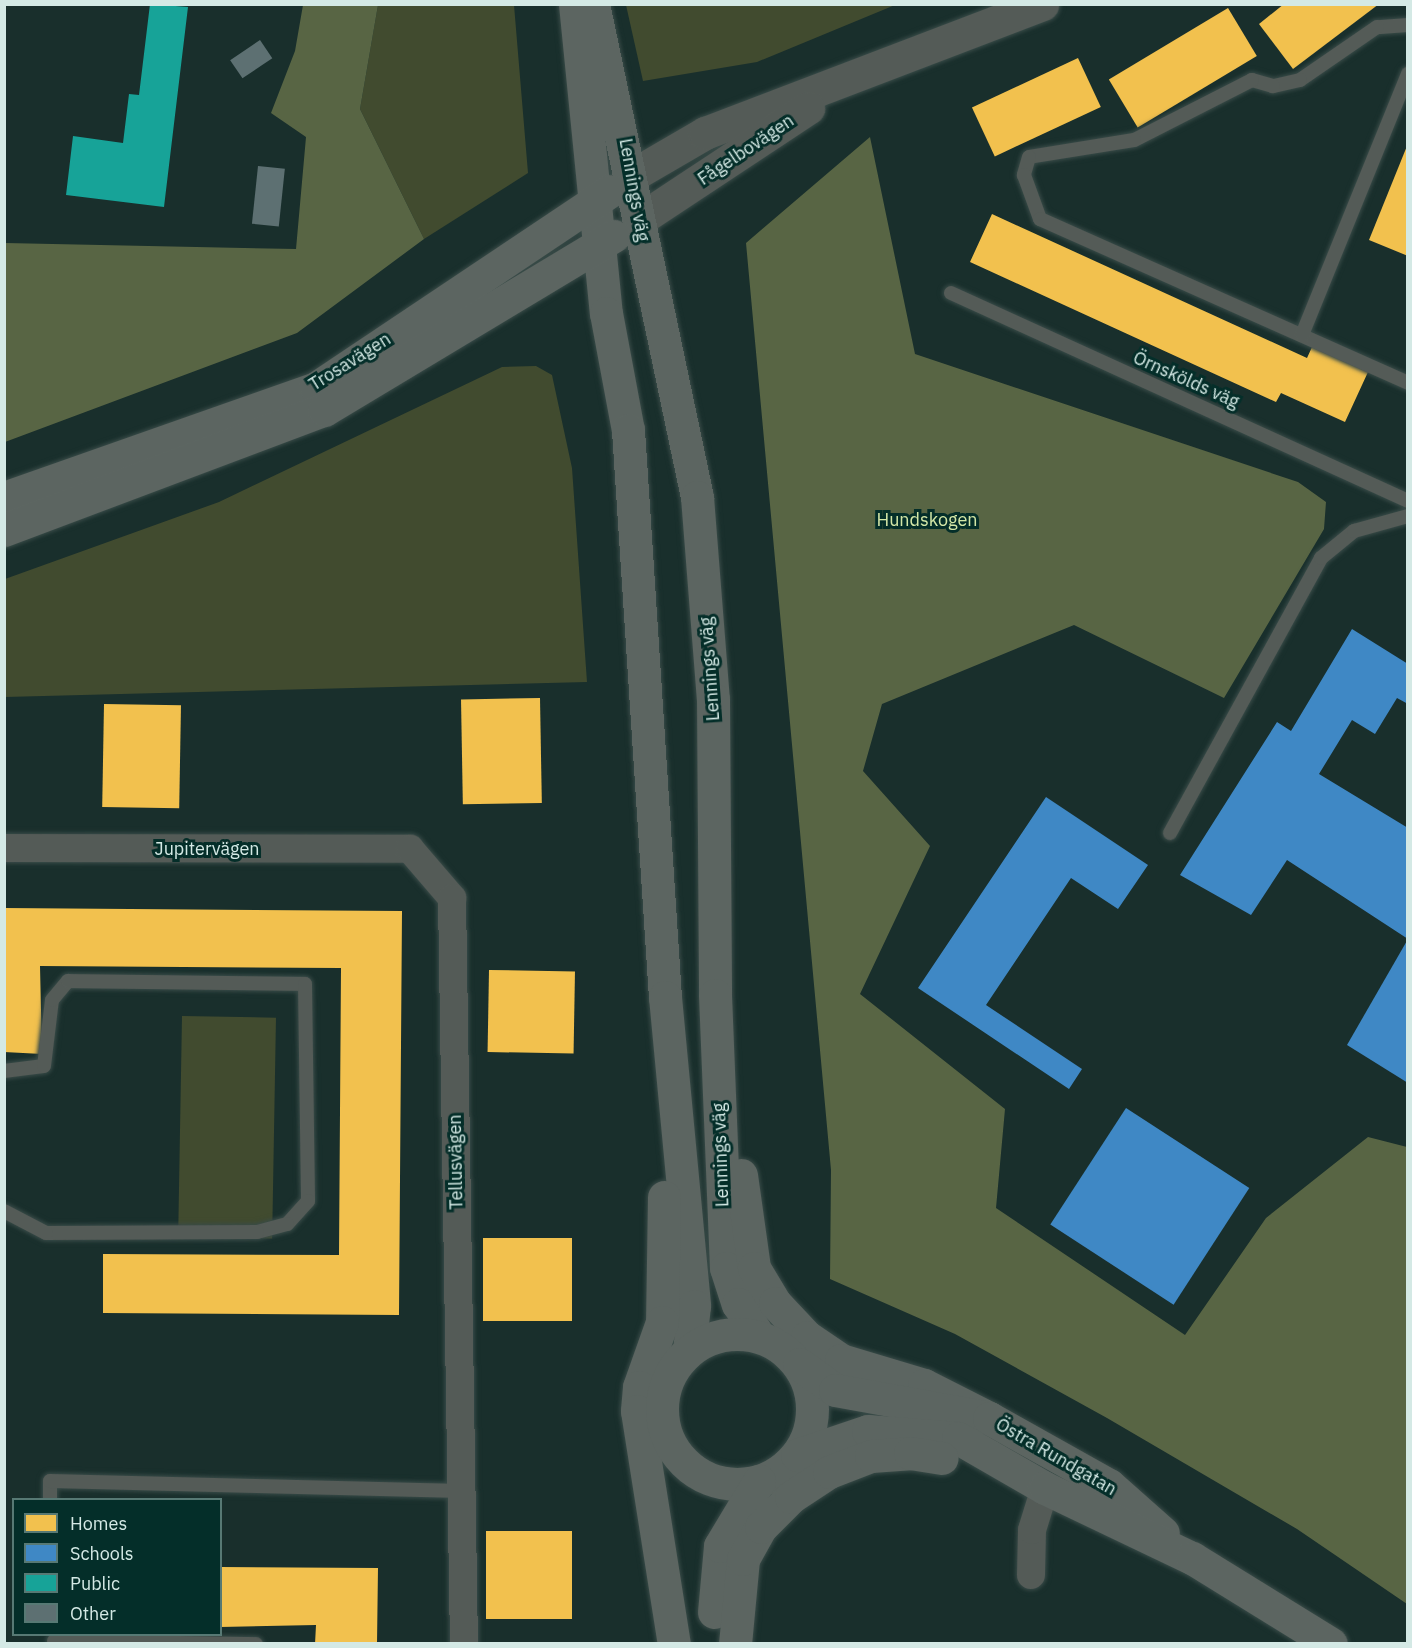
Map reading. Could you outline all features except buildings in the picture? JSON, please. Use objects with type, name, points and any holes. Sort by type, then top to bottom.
[{"type":"main road","points":[[575,4],[598,247],[628,430],[665,997],[694,1306],[689,1350],[663,1393],[692,1644]]},
{"type":"main road","name":"Lennings väg","points":[[593,4],[697,497],[713,699],[715,994],[726,1268],[738,1304],[759,1336]]},
{"type":"main road","name":"Trosavägen","points":[[4,498],[316,388],[631,176]]},
{"type":"main road","name":"Trosavägen","points":[[4,530],[324,410],[598,247],[639,220]]},
{"type":"main road","points":[[715,994],[754,1268],[775,1304],[807,1337],[841,1360],[924,1385],[989,1418]]},
{"type":"main road","points":[[665,997],[662,1322],[639,1387],[638,1411],[674,1644]]},
{"type":"main road","points":[[689,1350],[711,1338],[759,1336],[799,1364],[813,1398],[811,1429],[797,1455],[759,1481],[720,1546],[714,1644]]},
{"type":"main road","name":"Östra Rundgatan","points":[[799,1364],[835,1390],[989,1418],[1109,1485],[1192,1558]]},
{"type":"main road","name":"Östra Rundgatan","points":[[797,1455],[868,1431],[912,1431],[958,1438],[1045,1488],[1192,1558],[1331,1644]]},
{"type":"main road","points":[[669,1441],[682,1463],[700,1474],[719,1482],[759,1481]]},
{"type":"main road","points":[[735,1644],[742,1559],[761,1527],[791,1497],[829,1472],[871,1456],[910,1453],[971,1463],[1045,1488]]},
{"type":"street","name":"Fågelbovägen","points":[[631,176],[705,133],[1042,4]]},
{"type":"street","name":"Fågelbovägen","points":[[639,220],[851,78]]},
{"type":"street","name":"Jupitervägen","points":[[4,848],[410,849]]},
{"type":"street","name":"Tellusvägen","points":[[410,849],[452,898],[464,1644]]},
{"type":"street","points":[[1031,1575],[1032,1530],[1045,1488]]},
{"type":"lane","points":[[1407,25],[1377,27],[1300,80],[1273,86],[1252,80],[1134,140],[1029,157],[1024,175],[1040,219],[1407,383]]},
{"type":"lane","points":[[1302,335],[1407,74]]},
{"type":"lane","name":"Örnskölds väg","points":[[951,293],[1407,501]]},
{"type":"lane","points":[[1170,833],[1321,558],[1354,531],[1407,516]]},
{"type":"lane","points":[[4,1071],[44,1066],[52,1000],[68,981],[305,984],[308,1201],[287,1224],[256,1232],[46,1233],[4,1211]]},
{"type":"lane","points":[[50,1498],[50,1481],[462,1491]]},
{"type":"lane","points":[[54,1640],[256,1644]]},
{"type":"green space","points":[[626,4],[895,5],[757,62],[643,81]]},
{"type":"green space","points":[[303,5],[378,5],[360,109],[424,239],[297,333],[5,442],[5,243],[296,249],[306,137],[271,113],[295,51]]},
{"type":"green space","points":[[378,5],[514,5],[528,173],[424,239],[360,109]]},
{"type":"green space","name":"Hundskogen","points":[[870,137],[915,354],[1298,482],[1326,502],[1324,529],[1224,698],[1074,625],[882,704],[863,771],[930,846],[860,994],[1005,1109],[996,1208],[1185,1335],[1266,1218],[1368,1137],[1407,1147],[1407,1604],[1297,1529],[1107,1418],[955,1334],[830,1279],[831,1170],[746,243]]},
{"type":"green space","points":[[536,366],[552,375],[572,468],[587,682],[5,697],[5,579],[219,502],[502,367]]},
{"type":"green space","points":[[182,1016],[276,1018],[272,1239],[178,1237]]}]
